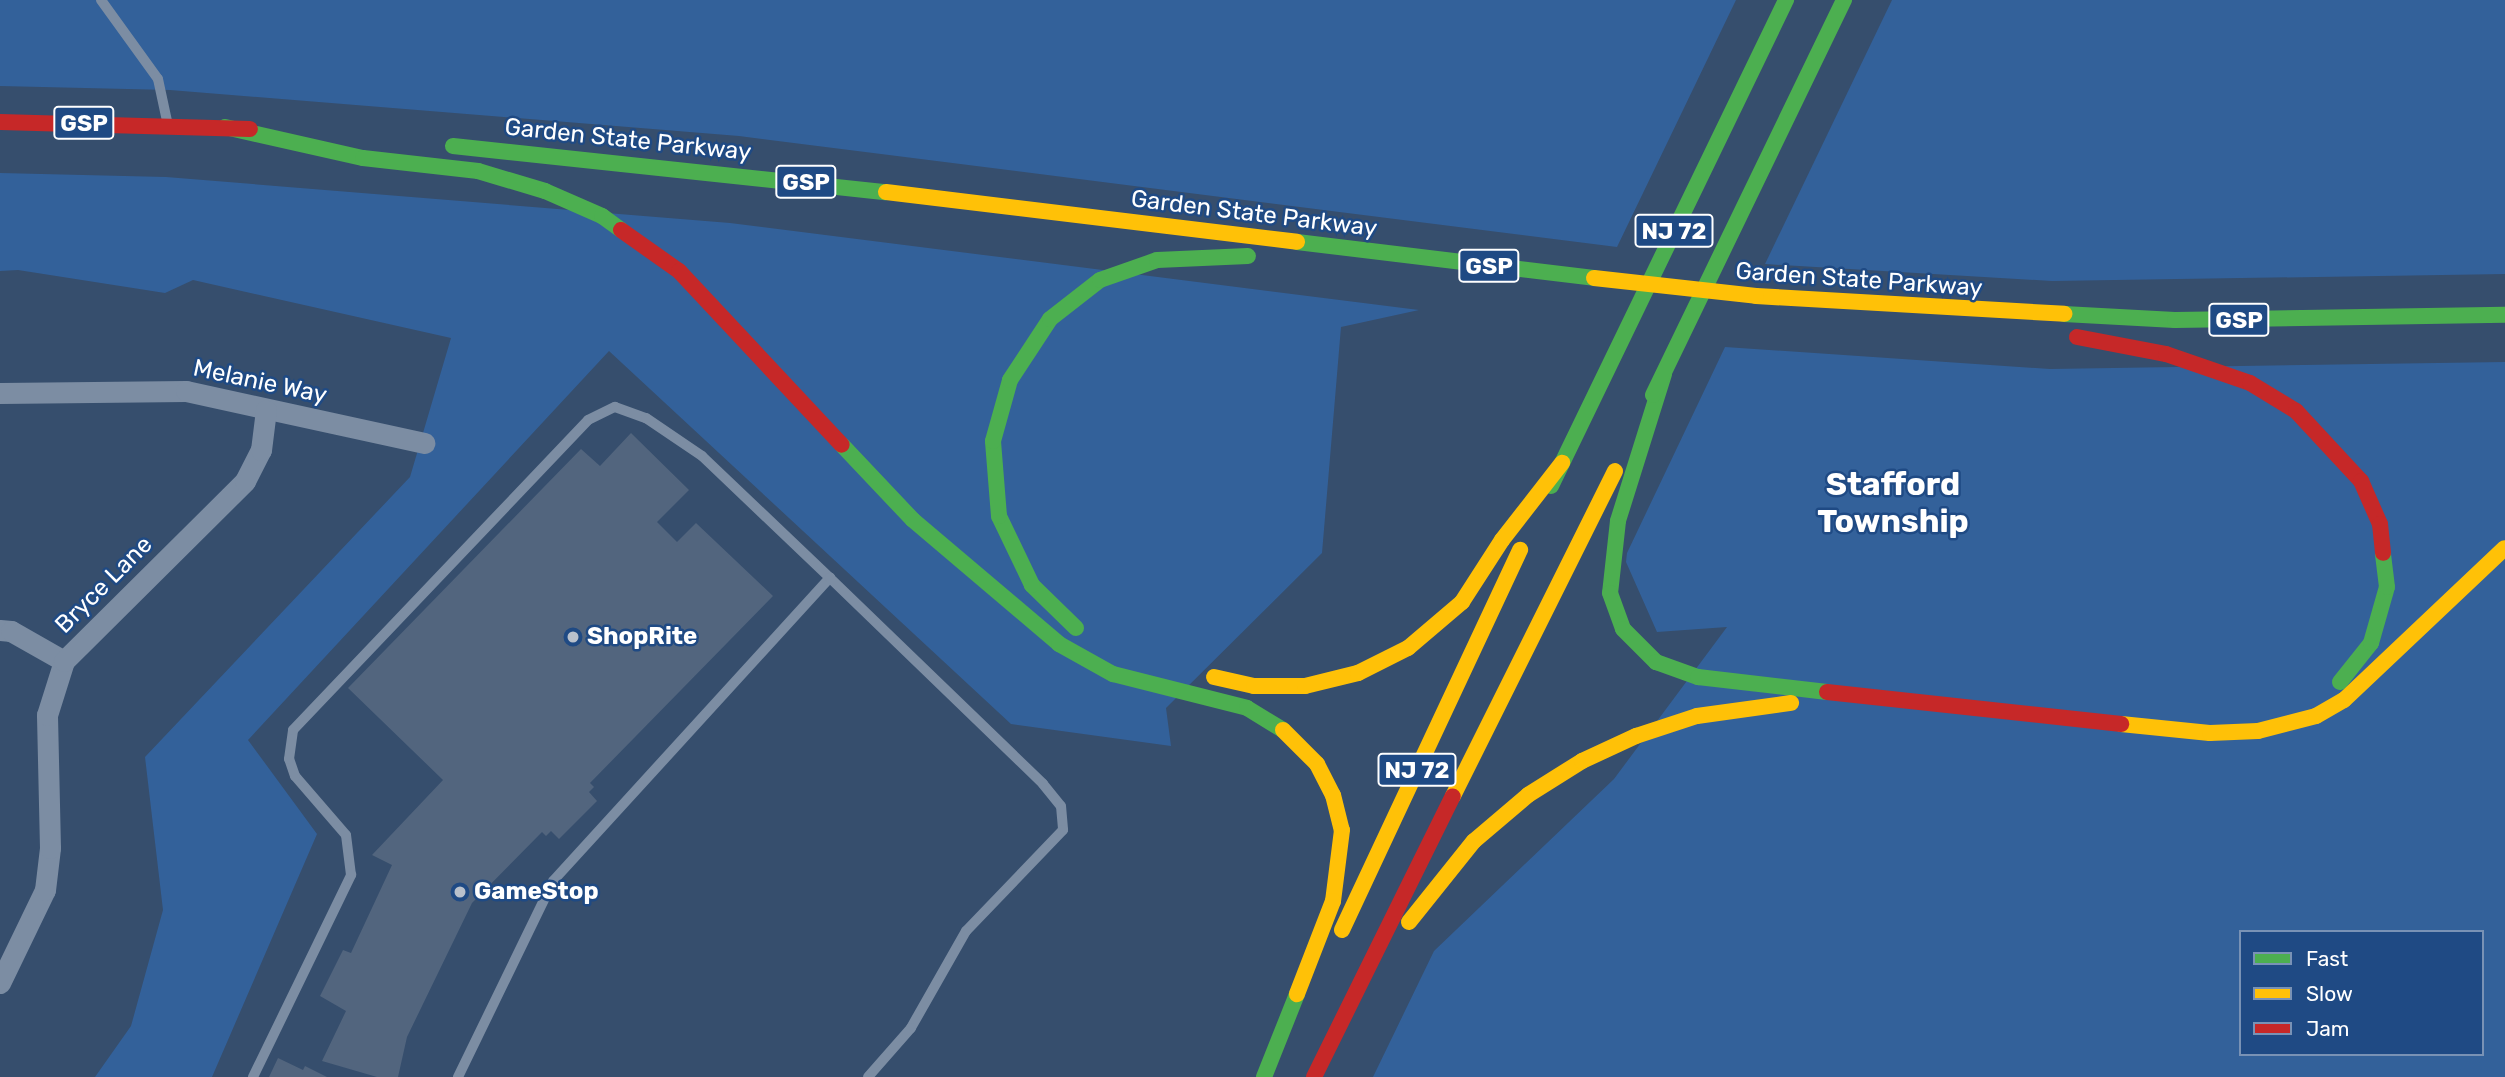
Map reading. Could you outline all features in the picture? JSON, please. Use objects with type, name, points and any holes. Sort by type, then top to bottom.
[{"type":"highway","name":"NJ 72","points":[[1270,1077],[1786,0]]},
{"type":"highway","name":"NJ 72","points":[[1314,1077],[1664,374],[1844,0]]},
{"type":"highway","name":"GSP","points":[[0,122],[167,124],[350,138]]},
{"type":"highway","points":[[225,127],[363,158],[478,171],[555,194],[602,216],[679,271],[913,520],[1059,644],[1113,674],[1247,708],[1294,737],[1317,764],[1333,795],[1342,830],[1340,866],[1333,901],[1264,1077]]},
{"type":"highway","name":"Garden State Parkway","points":[[432,144],[710,171],[1756,296],[1973,311],[2175,320],[2505,314]]},
{"type":"highway","points":[[1087,636],[1032,585],[1004,534],[995,498],[993,441],[999,412],[1010,380],[1037,334],[1082,292],[1138,264],[1179,258],[1385,253]]},
{"type":"highway","points":[[1973,311],[2056,332],[2156,352],[2250,383],[2313,425],[2361,481],[2385,545],[2387,587],[2379,625],[2346,676],[2282,726]]},
{"type":"highway","points":[[1664,374],[1611,552],[1610,593],[1623,629],[1647,656],[1675,671],[1856,698],[2210,733],[2282,726],[2316,716],[2344,700],[2505,548]]},
{"type":"highway","points":[[1199,674],[1254,685],[1305,686],[1358,673],[1401,653],[1424,638],[1462,602],[1502,540],[1562,463]]},
{"type":"highway","points":[[1368,965],[1474,841],[1510,809],[1582,761],[1636,736],[1697,716],[1759,705],[1856,698]]},
{"type":"street","name":"Melanie Way","points":[[0,393],[186,391],[424,443]]},
{"type":"street","name":"Bryce Lane","points":[[0,983],[45,890],[50,848],[47,715],[64,661],[245,481],[261,450],[267,410]]},
{"type":"street","points":[[0,630],[11,631],[64,661]]},
{"type":"lane","points":[[101,0],[158,79],[167,124]]},
{"type":"lane","points":[[253,1077],[342,897],[353,864],[346,835],[336,819],[295,776],[289,759],[293,730],[588,420],[615,407],[646,418],[702,456],[1044,784],[1061,806],[1063,830],[966,931],[911,1028],[868,1077]]},
{"type":"lane","points":[[457,1077],[553,881],[830,578]]},
{"type":"shaded area","points":[[0,0],[1736,0],[1617,247],[739,136],[170,90],[0,86]]},
{"type":"shaded area","points":[[1892,0],[2505,0],[2505,274],[2052,281],[1765,264]]},
{"type":"shaded area","points":[[0,173],[166,177],[730,223],[1419,310],[1341,327],[1322,553],[1166,708],[1171,746],[1011,724],[609,351],[248,740],[317,834],[212,1077],[95,1077],[131,1026],[163,910],[145,757],[410,477],[451,338],[193,280],[165,293],[18,270],[0,271]]},
{"type":"shaded area","points":[[1725,347],[2050,369],[2505,362],[2505,1077],[1373,1077],[1434,951],[1614,779],[1727,627],[1657,632],[1626,562],[1627,553]]},
{"type":"building","points":[[631,433],[689,490],[657,522],[677,542],[696,523],[773,596],[590,783],[594,787],[589,792],[597,801],[559,839],[551,831],[546,836],[542,832],[472,903],[407,1037],[398,1077],[377,1077],[322,1061],[346,1011],[320,996],[343,950],[351,953],[392,865],[372,855],[443,780],[348,688],[581,449],[600,466]]},
{"type":"building","points":[[278,1058],[303,1070],[305,1066],[327,1077],[269,1077]]},
{"type":"traffic: fast","points":[[1551,486],[1786,0]]},
{"type":"traffic: fast","points":[[1653,395],[1844,0]]},
{"type":"traffic: fast","points":[[225,127],[363,158],[478,171],[545,191],[602,216],[621,230]]},
{"type":"traffic: fast","points":[[453,146],[886,192]]},
{"type":"traffic: fast","points":[[1297,242],[1594,278]]},
{"type":"traffic: fast","points":[[1076,628],[1032,585],[999,516],[993,441],[1010,380],[1050,319],[1100,280],[1157,260],[1248,256]]},
{"type":"traffic: fast","points":[[2064,314],[2175,320],[2505,315]]},
{"type":"traffic: fast","points":[[1664,374],[1618,521],[1610,593],[1623,629],[1656,662],[1698,677],[1827,692]]},
{"type":"traffic: fast","points":[[842,445],[913,520],[1059,644],[1113,674],[1247,708],[1283,730]]},
{"type":"traffic: fast","points":[[2340,682],[2371,643],[2387,587],[2383,553]]},
{"type":"traffic: fast","points":[[1264,1077],[1297,994]]},
{"type":"traffic: slow","points":[[886,192],[1297,242]]},
{"type":"traffic: slow","points":[[1594,278],[1756,296]]},
{"type":"traffic: slow","points":[[1756,296],[2064,314]]},
{"type":"traffic: slow","points":[[1214,677],[1254,686],[1305,686],[1358,673],[1408,648],[1462,602],[1502,540],[1562,463]]},
{"type":"traffic: slow","points":[[1453,796],[1615,471]]},
{"type":"traffic: slow","points":[[2121,724],[2210,733],[2258,731],[2316,716],[2344,700],[2505,548]]},
{"type":"traffic: slow","points":[[1342,930],[1520,550]]},
{"type":"traffic: slow","points":[[1409,922],[1474,841],[1528,795],[1582,761],[1636,736],[1697,716],[1791,703]]},
{"type":"traffic: slow","points":[[1283,730],[1317,764],[1333,795],[1342,830],[1333,901],[1297,994]]},
{"type":"traffic: jam","points":[[0,122],[250,129]]},
{"type":"traffic: jam","points":[[621,230],[679,271],[842,445]]},
{"type":"traffic: jam","points":[[2077,337],[2166,354],[2250,383],[2296,411],[2361,481],[2380,524],[2383,553]]},
{"type":"traffic: jam","points":[[1827,692],[2121,724]]},
{"type":"traffic: jam","points":[[1314,1077],[1453,796]]},
{"type":"place","name":"ShopRite","points":[[573,637]]},
{"type":"place","name":"GameStop","points":[[460,892]]},
{"type":"district","name":"Stafford Township","points":[[1893,504]]}]
